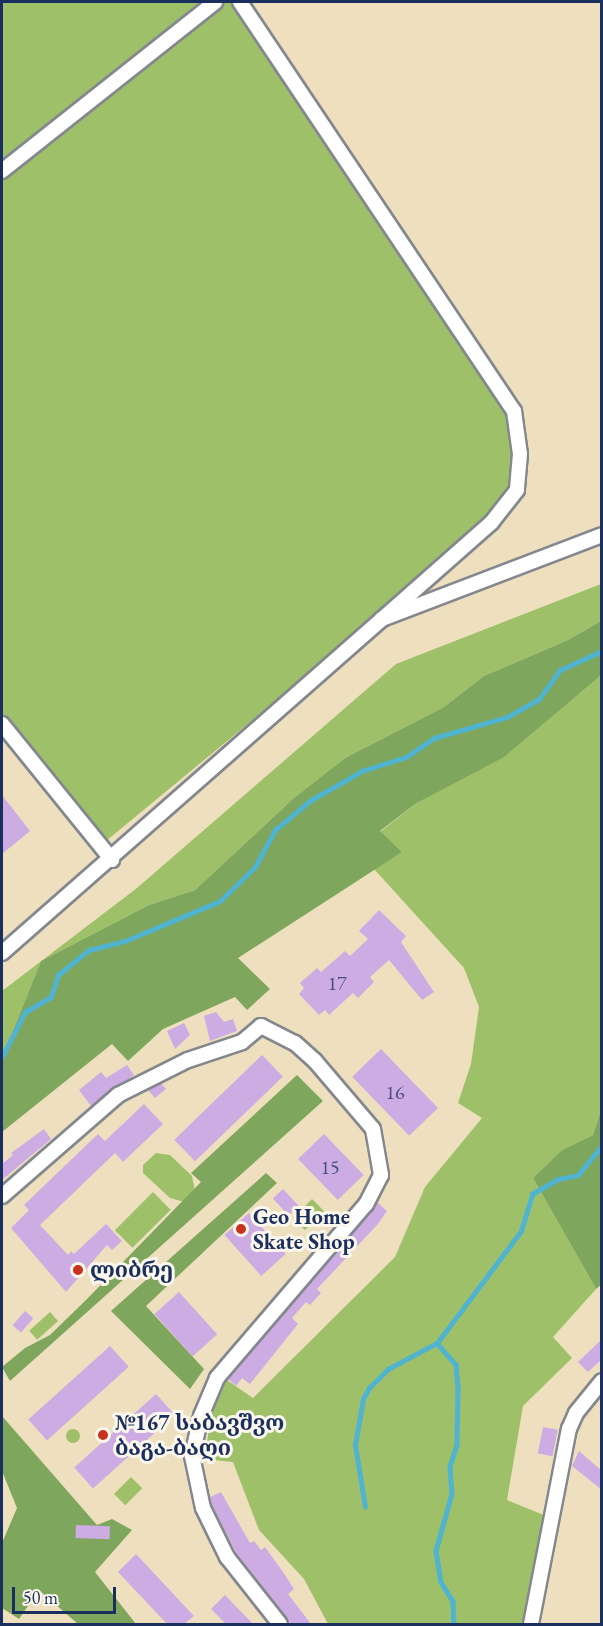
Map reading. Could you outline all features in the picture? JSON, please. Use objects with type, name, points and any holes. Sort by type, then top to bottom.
[{"type":"street","points":[[2,171],[215,2]]},
{"type":"street","points":[[2,953],[112,860],[491,523],[517,490],[520,454],[514,411],[240,2]]},
{"type":"street","points":[[382,619],[602,535]]},
{"type":"street","points":[[2,724],[112,860]]},
{"type":"street","points":[[2,1196],[118,1095],[188,1060],[242,1042],[261,1026],[295,1043],[315,1061],[373,1130],[381,1175],[366,1204],[217,1378],[201,1416],[192,1456],[203,1508],[227,1557],[280,1624]]},
{"type":"street","points":[[531,1624],[569,1429],[576,1413],[602,1381]]},
{"type":"green space","points":[[2,2],[240,2],[514,411],[517,490],[491,523],[100,846],[2,724]]},
{"type":"green space","points":[[601,584],[601,621],[568,640],[484,676],[444,707],[345,758],[294,798],[195,890],[149,905],[42,960],[137,888],[396,664]]},
{"type":"green space","points":[[601,621],[601,675],[504,757],[415,804],[380,831],[402,852],[238,958],[270,989],[247,1010],[235,997],[163,1029],[128,1061],[112,1044],[2,1132],[2,1058],[41,961],[149,905],[195,890],[294,798],[345,758],[444,707],[484,676],[568,640]]},
{"type":"green space","points":[[601,675],[601,1110],[593,1135],[562,1150],[533,1178],[596,1289],[553,1337],[572,1358],[523,1406],[507,1500],[546,1516],[523,1624],[328,1624],[304,1579],[259,1530],[233,1462],[204,1459],[212,1412],[224,1378],[253,1398],[395,1257],[425,1187],[482,1118],[458,1103],[471,1064],[479,1007],[464,968],[374,869],[402,852],[380,832],[415,804],[455,782]]},
{"type":"green space","points":[[41,961],[2,1058],[2,991]]},
{"type":"green space","points":[[297,1075],[323,1101],[10,1381],[2,1367],[25,1348],[50,1335],[87,1299],[201,1182],[191,1173]]},
{"type":"green space","points":[[601,1110],[602,1284],[596,1289],[533,1178],[562,1150],[593,1135]]},
{"type":"green space","points":[[156,1153],[170,1155],[192,1176],[196,1196],[188,1203],[170,1198],[143,1173],[143,1165]]},
{"type":"green space","points":[[266,1173],[277,1183],[146,1306],[204,1369],[190,1389],[111,1311]]},
{"type":"green space","points":[[153,1192],[171,1210],[132,1248],[115,1230]]},
{"type":"green space","points":[[312,1199],[324,1211],[305,1230],[293,1218]]},
{"type":"green space","points":[[50,1312],[58,1321],[37,1340],[29,1331]]},
{"type":"green space","points":[[2,1416],[97,1525],[112,1519],[132,1530],[95,1572],[136,1624],[78,1624],[39,1590],[19,1619],[2,1608],[2,1543],[17,1508],[2,1471]]},
{"type":"green space","points":[[73,1429],[78,1431],[80,1436],[78,1441],[73,1443],[68,1441],[66,1436],[68,1431]]},
{"type":"green space","points":[[131,1477],[142,1488],[125,1505],[114,1494]]},
{"type":"building","points":[[2,795],[30,831],[2,854]]},
{"type":"building","points":[[379,910],[406,936],[401,942],[434,992],[422,1000],[389,960],[370,977],[374,982],[358,998],[353,993],[329,1015],[325,1010],[319,1015],[299,994],[304,988],[300,983],[317,968],[321,972],[345,951],[350,956],[368,939],[359,931]]},
{"type":"building","points":[[216,1012],[224,1022],[233,1019],[237,1031],[210,1041],[204,1016]]},
{"type":"building","points":[[184,1023],[190,1035],[175,1049],[167,1031]]},
{"type":"building","points":[[381,1049],[438,1108],[409,1136],[352,1077]]},
{"type":"building","points":[[262,1055],[283,1077],[195,1161],[174,1140]]},
{"type":"building","points":[[127,1065],[134,1075],[91,1106],[79,1090],[101,1072],[106,1078]]},
{"type":"building","points":[[161,1083],[166,1089],[155,1098],[148,1090]]},
{"type":"building","points":[[144,1104],[163,1124],[123,1162],[115,1153],[40,1225],[68,1255],[71,1251],[74,1254],[106,1224],[122,1241],[112,1250],[107,1245],[66,1292],[11,1228],[29,1210],[24,1205],[98,1134],[105,1141]]},
{"type":"building","points":[[44,1129],[51,1139],[2,1180],[2,1164],[13,1155],[11,1153]]},
{"type":"building","points":[[324,1134],[364,1175],[338,1200],[298,1159]]},
{"type":"building","points":[[283,1189],[299,1206],[288,1215],[273,1199]]},
{"type":"building","points":[[377,1202],[387,1211],[377,1225],[317,1289],[321,1293],[310,1305],[306,1302],[292,1318],[298,1324],[250,1384],[242,1378],[236,1386],[228,1379]]},
{"type":"building","points":[[249,1213],[286,1254],[261,1276],[224,1235]]},
{"type":"building","points":[[179,1292],[217,1334],[193,1356],[154,1314]]},
{"type":"building","points":[[25,1311],[33,1318],[21,1333],[13,1325]]},
{"type":"building","points":[[602,1339],[602,1359],[588,1372],[578,1362]]},
{"type":"building","points":[[110,1346],[129,1367],[47,1440],[28,1420]]},
{"type":"building","points":[[156,1394],[175,1415],[93,1488],[74,1468]]},
{"type":"building","points":[[543,1427],[558,1430],[553,1456],[538,1454]]},
{"type":"building","points":[[579,1451],[602,1471],[602,1490],[572,1466]]},
{"type":"building","points":[[221,1492],[250,1543],[254,1541],[261,1550],[265,1547],[283,1572],[294,1589],[288,1594],[311,1624],[291,1624],[237,1554],[211,1504],[210,1497]]},
{"type":"building","points":[[76,1525],[110,1526],[110,1539],[76,1538]]},
{"type":"building","points":[[136,1554],[194,1616],[184,1624],[167,1624],[118,1572]]},
{"type":"building","points":[[225,1595],[253,1624],[226,1624],[211,1609]]},
{"type":"waterway","points":[[2,1057],[25,1012],[51,997],[58,975],[89,950],[125,941],[220,901],[255,867],[275,830],[311,800],[362,771],[406,757],[434,738],[507,717],[539,699],[560,670],[602,651]]},
{"type":"waterway","points":[[365,1507],[355,1445],[363,1399],[369,1388],[388,1369],[437,1343],[521,1231],[532,1194],[558,1179],[578,1175],[602,1145]]},
{"type":"waterway","points":[[437,1343],[456,1365],[458,1386],[457,1445],[450,1466],[452,1494],[436,1551],[441,1582],[453,1601],[454,1624]]},
{"type":"place","name":"Geo Home Skate Shop","points":[[241,1229]]},
{"type":"place","name":"ლიბრე","points":[[78,1270]]},
{"type":"place","name":"№167 საბავშვო ბაგა-ბაღი","points":[[103,1435]]}]
